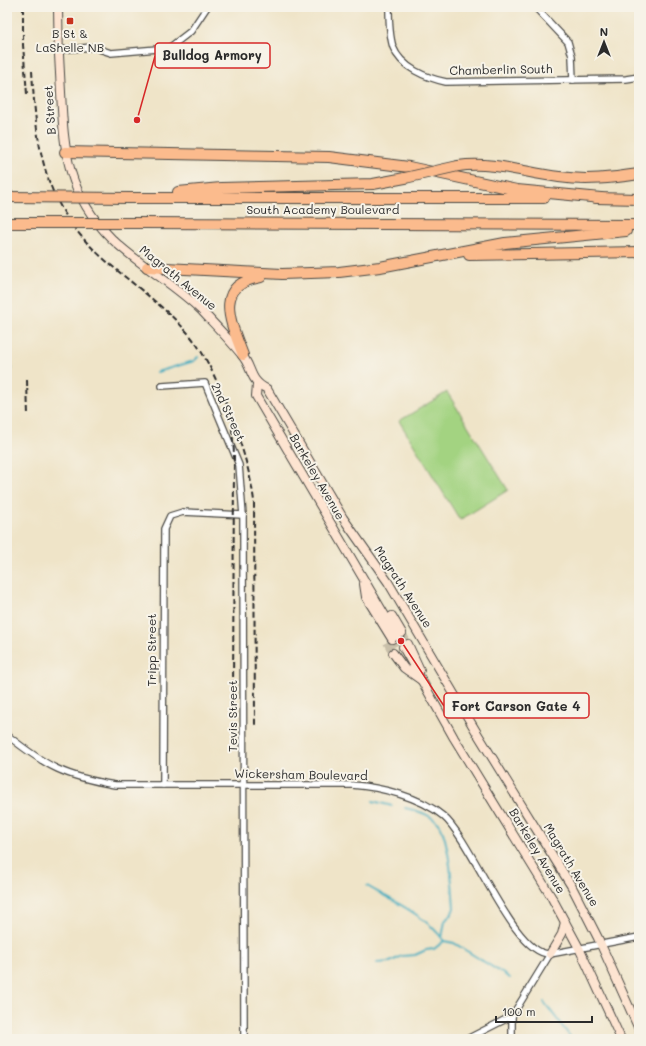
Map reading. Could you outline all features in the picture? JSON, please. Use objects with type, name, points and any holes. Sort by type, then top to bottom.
[{"type":"highway","points":[[65,152],[329,157],[409,167],[517,190],[601,198]]},
{"type":"highway","points":[[130,198],[221,188],[373,184],[458,166],[496,166],[546,176],[578,179],[613,178],[639,174]]},
{"type":"highway","name":"South Academy Boulevard","points":[[7,197],[639,199]]},
{"type":"highway","name":"South Academy Boulevard","points":[[7,223],[639,225]]},
{"type":"highway","points":[[147,267],[282,274],[339,272],[380,267],[505,243],[639,230]]},
{"type":"highway","points":[[433,257],[495,254],[639,252]]},
{"type":"highway","points":[[242,355],[228,311],[233,291],[248,279],[282,274]]},
{"type":"main road","name":"B Street","points":[[58,7],[65,152],[75,186],[86,207]]},
{"type":"main road","name":"Magrath Avenue","points":[[86,207],[95,220],[112,239],[200,310],[242,355],[256,384],[266,389],[343,518],[388,582],[477,733],[572,887],[601,943],[639,1029]]},
{"type":"main road","name":"Barkeley Avenue","points":[[256,384],[256,396],[363,579],[394,638],[369,611],[363,579]]},
{"type":"main road","name":"Barkeley Avenue","points":[[422,681],[404,668],[401,648],[419,664],[422,681],[454,738],[547,890],[579,948],[621,1039]]},
{"type":"main road","points":[[550,954],[562,934],[565,922]]},
{"type":"street","points":[[59,50],[94,47],[111,53],[169,48],[191,31],[207,7]]},
{"type":"street","name":"Chamberlin South","points":[[389,7],[389,30],[394,48],[403,60],[415,71],[429,78],[446,82],[626,79],[639,77]]},
{"type":"street","points":[[535,7],[568,42],[572,56],[573,80]]},
{"type":"street","name":"2nd Street","points":[[162,386],[205,383],[239,465]]},
{"type":"street","name":"Tevis Street","points":[[239,465],[243,515],[244,1039]]},
{"type":"street","name":"Tripp Street","points":[[163,785],[164,529],[170,516],[183,512],[243,515]]},
{"type":"street","name":"Wickersham Boulevard","points":[[7,735],[42,762],[65,773],[92,781],[115,785],[363,786],[382,789],[431,808],[443,816],[455,829],[521,937],[538,952],[550,954]]},
{"type":"street","points":[[467,1039],[512,1016],[550,954],[638,937]]},
{"type":"street","points":[[512,1016],[512,1039]]},
{"type":"green space","points":[[447,392],[508,490],[460,520],[399,421]]},
{"type":"waterway","points":[[157,372],[194,361],[198,357]]},
{"type":"waterway","points":[[7,365],[12,369]]},
{"type":"waterway","points":[[373,801],[392,806]]},
{"type":"waterway","points":[[405,808],[429,816],[437,822],[446,843],[453,890],[454,908],[452,913],[445,921],[442,938]]},
{"type":"waterway","points":[[367,886],[398,903],[419,917],[437,932],[444,941],[454,943],[510,978]]},
{"type":"waterway","points":[[377,963],[390,962],[402,956],[415,955],[426,950],[434,949],[444,941]]},
{"type":"waterway","points":[[544,1002],[572,1039]]},
{"type":"tunnel","points":[[402,633],[408,644]]},
{"type":"tunnel","points":[[397,636],[403,647]]},
{"type":"tunnel","points":[[392,639],[398,650]]},
{"type":"tunnel","points":[[387,642],[393,653]]},
{"type":"railway","points":[[23,7],[23,45],[27,94]]},
{"type":"railway","points":[[32,71],[37,126],[43,163],[56,198],[65,214],[84,240],[164,309],[195,342],[212,371],[237,433],[247,466],[254,501],[255,726]]},
{"type":"railway","points":[[27,380],[28,416]]},
{"type":"railway","points":[[232,428],[234,453],[233,704]]},
{"type":"place","name":"B St & LaShelle NB","points":[[70,21]]},
{"type":"place","name":"Bulldog Armory","points":[[137,120]]},
{"type":"place","name":"Fort Carson Gate 4","points":[[401,641]]}]
